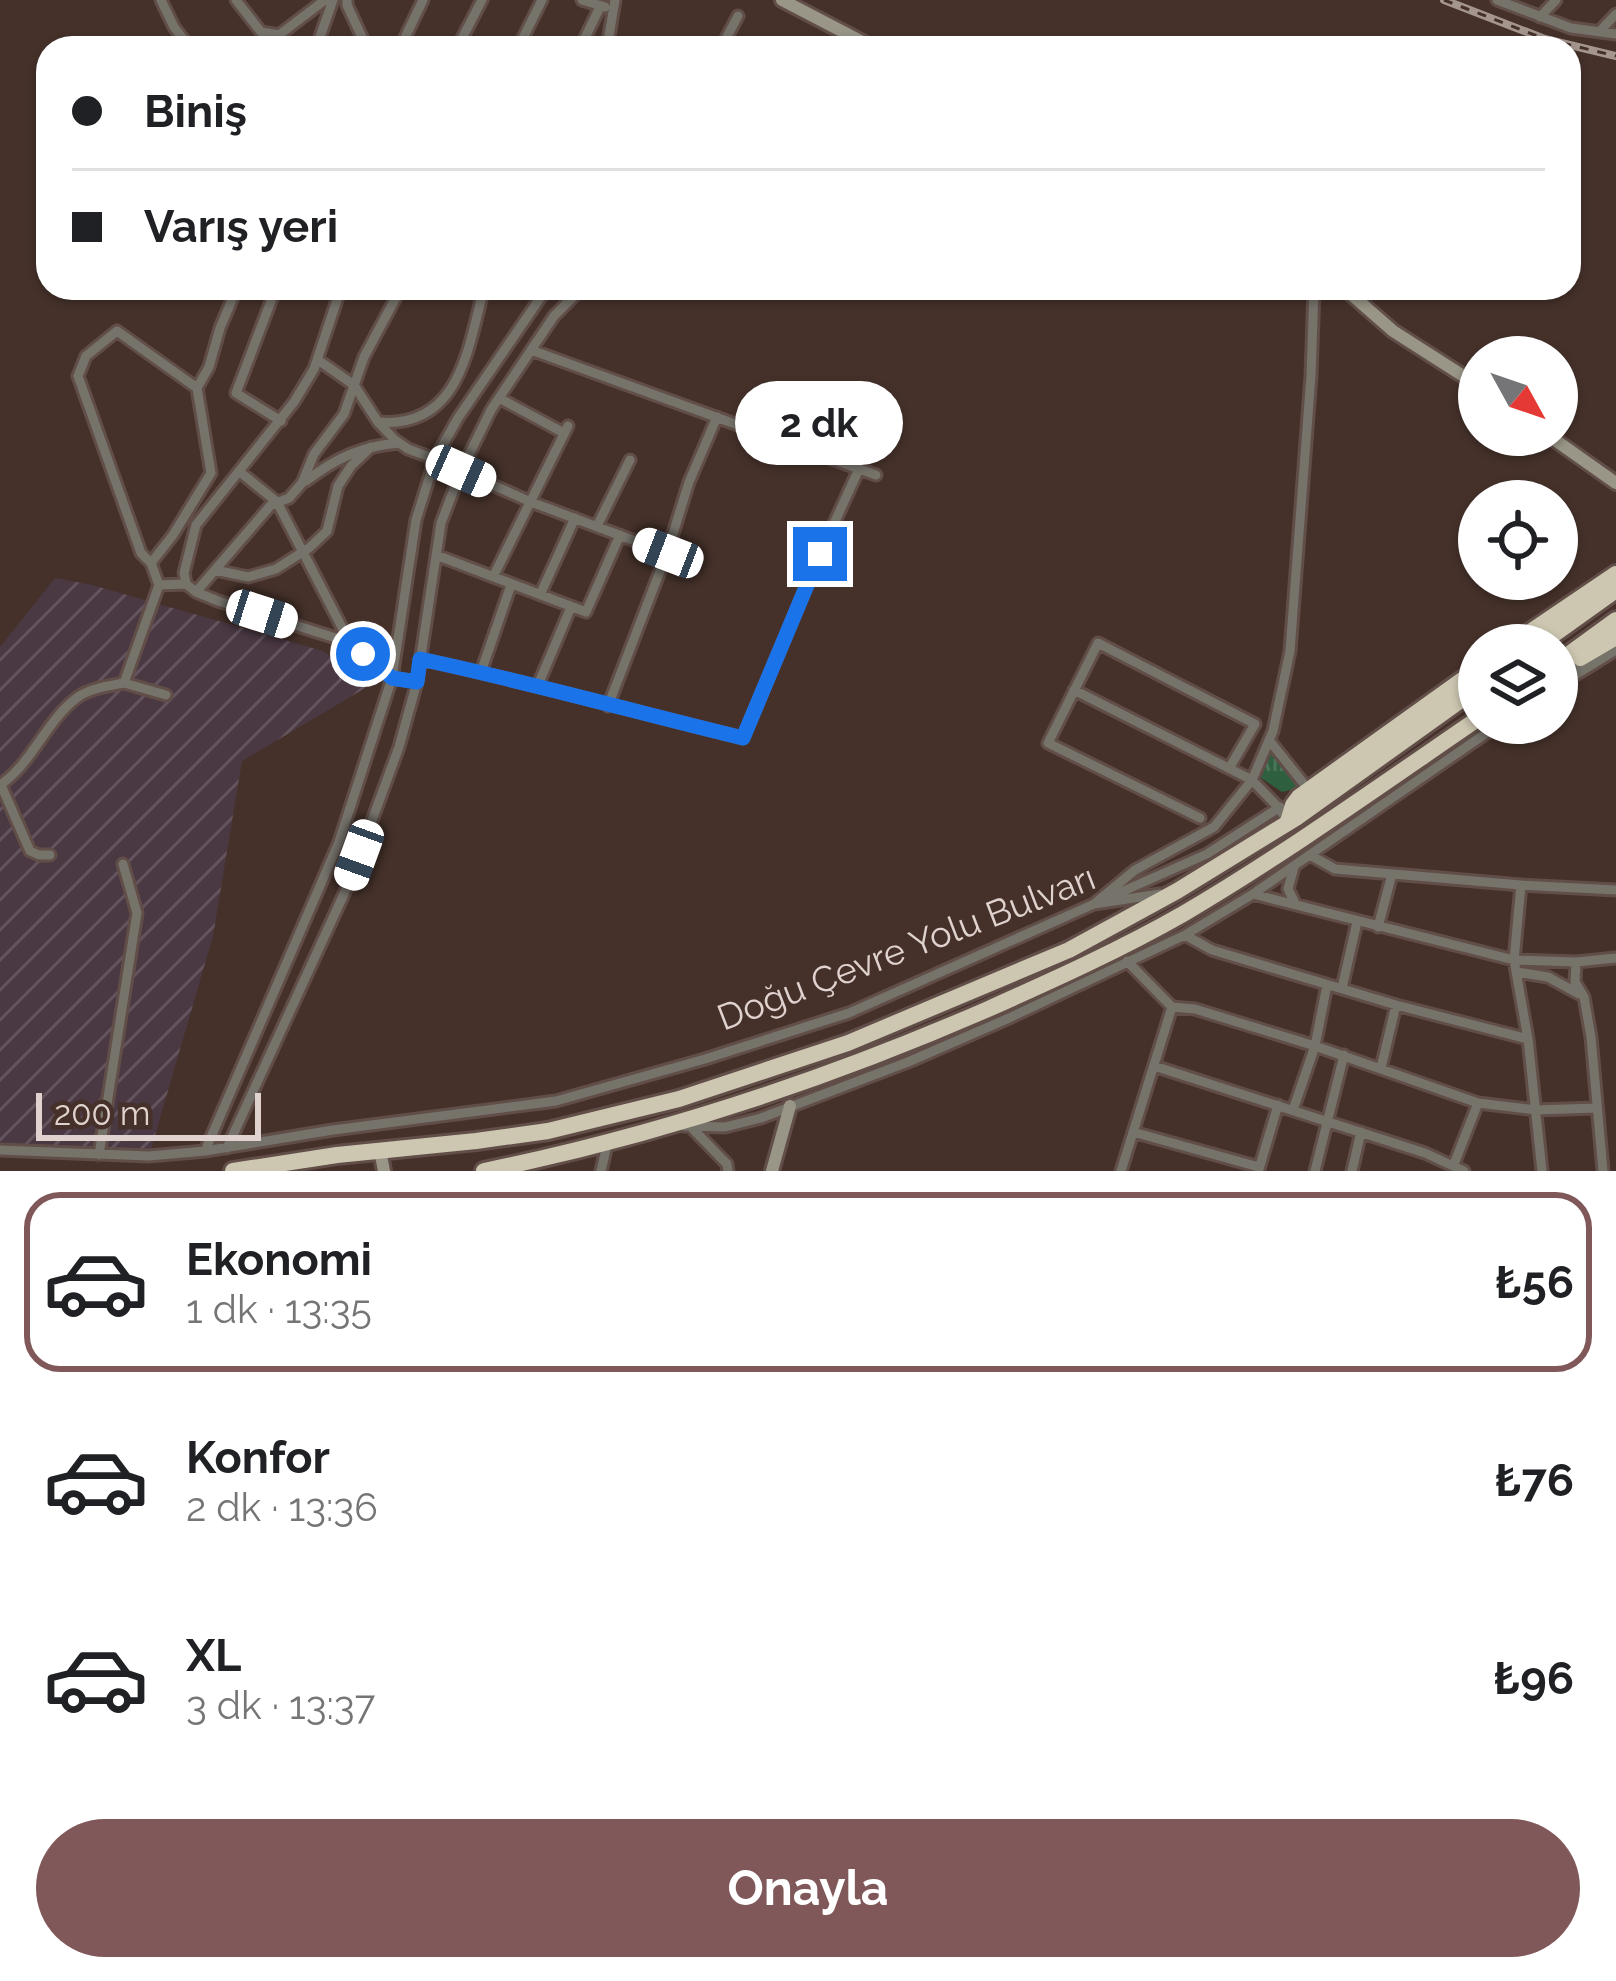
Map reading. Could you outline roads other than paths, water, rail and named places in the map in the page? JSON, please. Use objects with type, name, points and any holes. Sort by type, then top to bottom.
[{"type":"highway","points":[[1542,624],[1616,574]]},
{"type":"highway","points":[[1568,624],[1616,590]]},
{"type":"highway","points":[[1578,650],[1616,620]]},
{"type":"highway","points":[[1578,656],[1616,637]]},
{"type":"highway","points":[[1284,815],[1304,793],[1458,683]]},
{"type":"highway","name":"Doğu Çevre Yolu Bulvarı","points":[[233,1171],[339,1163],[380,1150],[527,1135],[679,1099],[848,1043],[1031,967],[1177,891],[1458,701]]},
{"type":"highway","points":[[484,1171],[667,1126],[867,1059],[1026,992],[1182,914],[1458,732]]},
{"type":"main road","points":[[782,0],[851,36]]},
{"type":"main road","points":[[1358,300],[1393,331],[1458,373]]},
{"type":"main road","points":[[1578,456],[1616,483]]},
{"type":"main road","points":[[772,1171],[790,1106]]},
{"type":"main road","points":[[380,1150],[384,1171]]},
{"type":"street","points":[[161,0],[181,36]]},
{"type":"street","points":[[236,0],[261,32],[279,35],[329,0]]},
{"type":"street","points":[[319,36],[329,0]]},
{"type":"street","points":[[346,0],[360,36]]},
{"type":"street","points":[[406,36],[423,0]]},
{"type":"street","points":[[463,36],[482,0]]},
{"type":"street","points":[[524,36],[542,0]]},
{"type":"street","points":[[582,0],[600,7],[615,4],[609,36]]},
{"type":"street","points":[[1497,0],[1571,28],[1616,34]]},
{"type":"street","points":[[1540,16],[1556,0]]},
{"type":"street","points":[[589,36],[600,7]]},
{"type":"street","points":[[1598,33],[1616,14]]},
{"type":"street","points":[[728,36],[738,16]]},
{"type":"street","points":[[151,563],[209,479],[211,464],[197,388],[232,300]]},
{"type":"street","points":[[271,300],[236,393],[280,421]]},
{"type":"street","points":[[186,584],[184,573],[196,525],[280,421],[318,360],[334,300]]},
{"type":"street","points":[[302,483],[314,454],[344,413],[364,357],[394,300]]},
{"type":"street","points":[[379,422],[395,424],[443,402],[467,355],[481,300]]},
{"type":"street","points":[[206,1151],[339,842],[392,678],[416,520],[435,459],[539,300]]},
{"type":"street","points":[[227,1148],[349,883],[399,747],[417,682],[442,523],[461,471],[499,398],[570,300]]},
{"type":"street","points":[[1094,904],[1135,870],[1214,827],[1252,780],[1269,740],[1290,651],[1314,300]]},
{"type":"street","points":[[124,683],[159,584],[151,563],[141,553],[78,376],[86,356],[117,332],[197,388]]},
{"type":"street","points":[[531,350],[876,475]]},
{"type":"street","points":[[318,360],[354,385],[399,443],[435,459]]},
{"type":"street","points":[[493,578],[566,430],[499,398]]},
{"type":"street","points":[[608,706],[717,417]]},
{"type":"street","points":[[196,592],[271,505],[289,498],[332,460],[399,443]]},
{"type":"street","points":[[214,570],[248,577],[276,569],[302,552],[327,531],[338,486],[371,447]]},
{"type":"street","points":[[597,526],[630,460]]},
{"type":"street","points":[[420,659],[743,738],[859,469]]},
{"type":"street","points":[[461,471],[668,553]]},
{"type":"street","points":[[240,472],[278,502],[352,646]]},
{"type":"street","points":[[540,595],[575,518]]},
{"type":"street","points":[[436,555],[586,612],[620,535]]},
{"type":"street","points":[[159,584],[186,584],[196,592],[336,638],[392,678],[417,682]]},
{"type":"street","points":[[481,672],[511,585]]},
{"type":"street","points":[[538,685],[572,607]]},
{"type":"street","points":[[1578,667],[1616,637]]},
{"type":"street","points":[[1200,818],[1048,743],[1098,643],[1255,724],[1230,767]]},
{"type":"street","points":[[1578,672],[1616,650]]},
{"type":"street","points":[[50,855],[31,851],[0,785],[80,695],[124,683],[166,694]]},
{"type":"street","points":[[1074,690],[1252,780],[1284,815],[1094,904]]},
{"type":"street","points":[[1269,740],[1304,793]]},
{"type":"street","points":[[667,1126],[725,1127],[790,1106],[908,1062],[1184,935],[1253,894],[1471,744]]},
{"type":"street","points":[[1310,855],[1335,869],[1616,890]]},
{"type":"street","points":[[99,1155],[137,914],[123,864]]},
{"type":"street","points":[[1294,866],[1288,889],[1298,905]]},
{"type":"street","points":[[1378,927],[1392,874]]},
{"type":"street","points":[[1521,885],[1514,960],[1528,1039],[1541,1171]]},
{"type":"street","name":"Doğu Çevre Yolu Bulvarı","points":[[0,1150],[149,1156],[206,1151],[556,1101],[849,1013],[1094,904],[1177,891]]},
{"type":"street","points":[[1253,894],[1514,960],[1616,958]]},
{"type":"street","points":[[1094,904],[1113,926]]},
{"type":"street","points":[[1342,988],[1357,922]]},
{"type":"street","points":[[1184,935],[1212,950],[1327,985],[1528,1039]]},
{"type":"street","points":[[1126,961],[1172,1007],[1195,1009],[1344,1054],[1478,1103],[1536,1110],[1597,1108]]},
{"type":"street","points":[[1576,962],[1574,982],[1584,997],[1603,1171]]},
{"type":"street","points":[[1516,973],[1549,977],[1584,997]]},
{"type":"street","points":[[1293,1110],[1315,1046],[1327,985]]},
{"type":"street","points":[[1381,1068],[1396,1005]]},
{"type":"street","points":[[1120,1171],[1172,1007]]},
{"type":"street","points":[[1315,1171],[1344,1054]]},
{"type":"street","points":[[1154,1066],[1459,1168],[1478,1103]]},
{"type":"street","points":[[1133,1132],[1258,1169],[1278,1105]]},
{"type":"street","points":[[378,1124],[380,1150]]},
{"type":"street","points":[[690,1126],[727,1164],[728,1171]]},
{"type":"street","points":[[333,1130],[339,1163]]},
{"type":"street","points":[[1352,1171],[1361,1132]]},
{"type":"street","points":[[602,1171],[608,1141]]},
{"type":"street","points":[[1422,1171],[1425,1153]]},
{"type":"railway","points":[[1444,0],[1537,36]]},
{"type":"railway","points":[[1581,48],[1616,56]]}]
